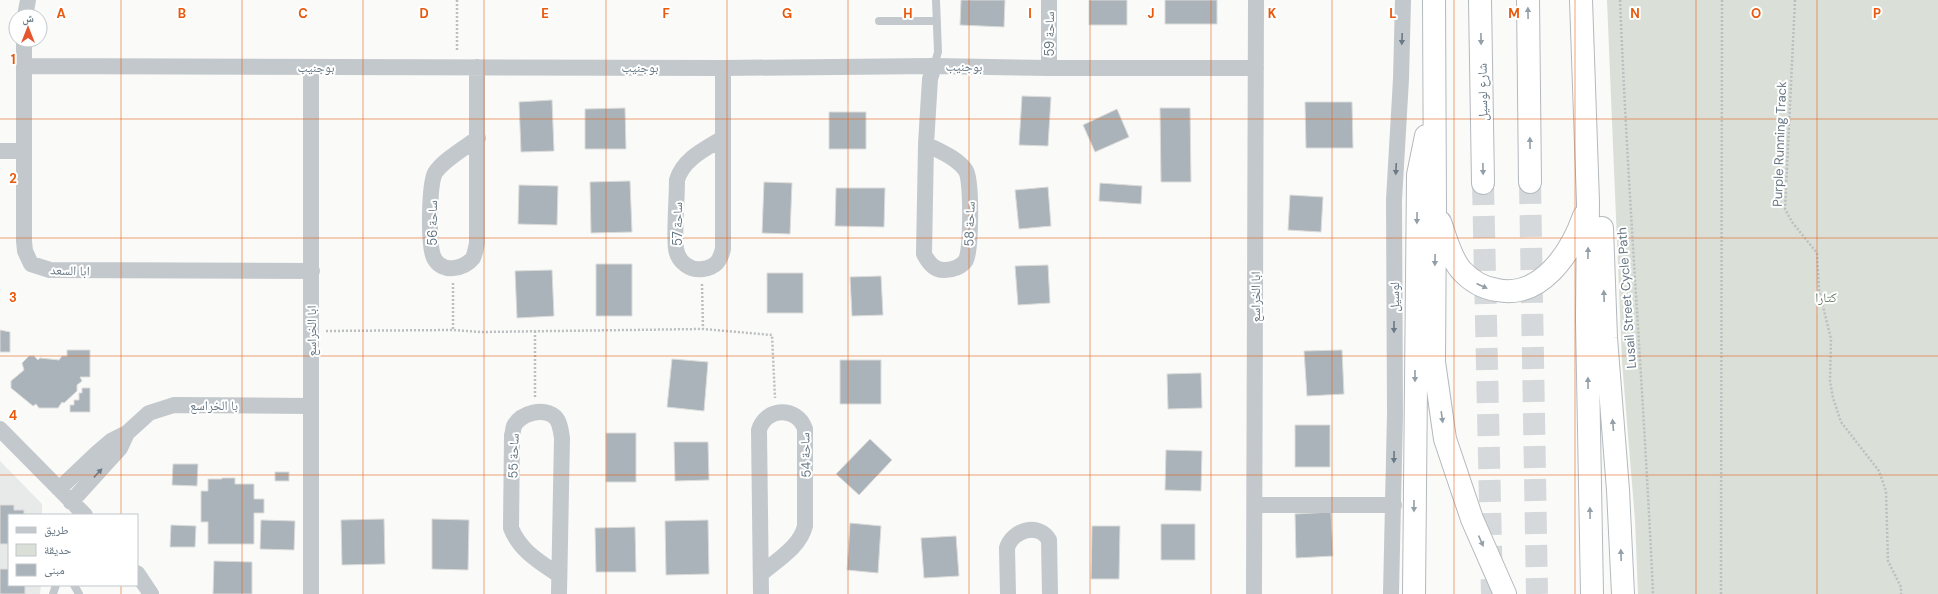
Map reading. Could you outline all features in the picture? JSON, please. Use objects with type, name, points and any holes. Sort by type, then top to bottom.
[{"type":"highway","points":[[1434,0],[1436,207],[1434,362],[1445,439],[1472,519],[1505,594]]},
{"type":"highway","name":"شارع لوسيل","points":[[1480,0],[1483,183]]},
{"type":"highway","points":[[1528,0],[1530,182]]},
{"type":"highway","points":[[1581,0],[1588,202],[1587,320],[1592,594]]},
{"type":"highway","points":[[1582,26],[1595,92],[1606,338],[1618,490],[1623,594]]},
{"type":"highway","points":[[1414,594],[1418,174],[1435,97]]},
{"type":"highway","points":[[1436,207],[1447,242],[1460,268],[1479,286],[1511,292],[1526,288],[1539,282],[1560,261],[1580,227],[1588,202]]},
{"type":"street","name":"ساحة 59","points":[[1049,0],[1049,68]]},
{"type":"street","name":"ابا الخراسع","points":[[1254,594],[1256,0]]},
{"type":"street","name":"لوسيل","points":[[1391,594],[1394,506],[1394,200],[1401,79],[1403,0]]},
{"type":"street","name":"ابا السعد","points":[[24,48],[25,251],[31,264],[39,268],[62,270],[312,270]]},
{"type":"street","name":"بوجنيب","points":[[24,66],[723,68],[934,66],[1049,68],[1256,68]]},
{"type":"street","name":"ساحة 58","points":[[926,144],[958,162],[966,172],[970,183],[969,250],[966,261],[956,268],[943,270],[936,268],[930,265],[924,254],[926,144],[930,79],[934,66]]},
{"type":"street","name":"ابا الخراسع","points":[[311,67],[311,594]]},
{"type":"street","points":[[454,269],[465,265],[474,257],[477,243],[477,67]]},
{"type":"street","points":[[702,270],[714,266],[720,260],[723,249],[723,68]]},
{"type":"street","name":"ساحة 56","points":[[454,269],[440,266],[434,259],[430,248],[432,184],[436,172],[440,168],[478,138]]},
{"type":"street","name":"ساحة 57","points":[[702,270],[690,268],[681,261],[676,250],[677,180],[680,170],[686,163],[723,138]]},
{"type":"street","points":[[0,150],[24,151]]},
{"type":"street","name":"با الخراسع","points":[[59,489],[102,448],[127,433],[148,413],[174,404],[310,406]]},
{"type":"street","points":[[535,413],[543,412],[555,417],[560,426],[562,438],[559,594]]},
{"type":"street","points":[[761,594],[759,430],[766,418],[776,412]]},
{"type":"street","name":"ساحة 54","points":[[761,574],[798,541],[803,535],[805,526],[803,423],[795,415],[789,412],[776,412]]},
{"type":"street","name":"ساحة 55","points":[[535,413],[531,413],[520,419],[514,426],[512,449],[511,528],[515,539],[529,554],[559,575]]},
{"type":"street","points":[[0,429],[84,514]]},
{"type":"street","name":"با الخراسع","points":[[72,502],[120,448],[127,433]]},
{"type":"street","points":[[1255,506],[1394,506]]},
{"type":"street","points":[[1008,594],[1007,548],[1009,541],[1017,533],[1031,530],[1040,531],[1047,535],[1049,540],[1050,594]]},
{"type":"street","points":[[138,574],[151,594]]},
{"type":"lane","points":[[934,66],[938,55],[936,0]]},
{"type":"lane","points":[[879,21],[937,21]]},
{"type":"path","points":[[457,0],[458,67]]},
{"type":"path","name":"Lusail Street Cycle Path","points":[[1620,0],[1626,151],[1647,464],[1653,594]]},
{"type":"path","points":[[1721,594],[1722,0]]},
{"type":"path","name":"Purple Running Track","points":[[1795,0],[1785,209],[1792,222],[1817,253],[1819,290],[1831,339],[1830,374],[1833,398],[1841,422],[1879,471],[1886,491],[1888,561],[1901,587],[1902,594]]},
{"type":"path","points":[[453,330],[454,269]]},
{"type":"path","points":[[702,270],[703,329]]},
{"type":"path","points":[[311,331],[453,330],[481,332],[703,329],[772,335],[776,412]]},
{"type":"path","points":[[535,331],[535,413]]},
{"type":"shaded area","points":[[0,461],[42,504],[42,514],[8,514],[8,586],[41,586],[40,594],[0,594]]},
{"type":"green space","name":"كتارا","points":[[1607,0],[1938,0],[1938,594],[1638,594],[1635,520],[1622,362]]},
{"type":"building","points":[[961,0],[1005,0],[1004,27],[960,25]]},
{"type":"building","points":[[1089,0],[1127,0],[1127,25],[1089,25]]},
{"type":"building","points":[[1165,0],[1217,0],[1217,24],[1165,24]]},
{"type":"building","points":[[1022,96],[1051,97],[1048,146],[1019,145]]},
{"type":"building","points":[[552,100],[554,151],[521,152],[519,102]]},
{"type":"building","points":[[1305,102],[1352,102],[1353,148],[1306,148]]},
{"type":"building","points":[[625,108],[626,149],[585,149],[585,109]]},
{"type":"building","points":[[1160,108],[1190,108],[1191,182],[1161,182]]},
{"type":"building","points":[[1117,109],[1129,137],[1095,152],[1083,125]]},
{"type":"building","points":[[829,112],[866,112],[866,149],[829,149]]},
{"type":"building","points":[[630,181],[632,232],[591,233],[590,182]]},
{"type":"building","points":[[764,182],[792,183],[790,234],[762,233]]},
{"type":"building","points":[[1100,183],[1142,186],[1141,204],[1099,201]]},
{"type":"building","points":[[519,185],[558,186],[557,225],[518,224]]},
{"type":"building","points":[[1048,187],[1051,226],[1019,229],[1015,190]]},
{"type":"building","points":[[836,188],[885,188],[884,227],[835,226]]},
{"type":"building","points":[[1290,195],[1323,197],[1321,232],[1288,230]]},
{"type":"building","points":[[596,264],[632,264],[632,316],[596,316]]},
{"type":"building","points":[[1048,265],[1050,303],[1018,305],[1015,266]]},
{"type":"building","points":[[552,270],[554,316],[517,318],[515,271]]},
{"type":"building","points":[[767,273],[803,273],[803,313],[767,313]]},
{"type":"building","points":[[881,276],[883,315],[852,316],[850,277]]},
{"type":"building","points":[[0,330],[10,332],[10,352],[0,352]]},
{"type":"building","points":[[67,350],[90,350],[90,377],[80,377],[82,381],[77,385],[77,391],[64,403],[62,402],[58,408],[39,408],[36,404],[33,406],[11,388],[11,381],[24,370],[22,363],[29,356],[34,356],[38,360],[40,358],[59,360],[62,356],[67,356]]},
{"type":"building","points":[[1342,350],[1344,394],[1307,396],[1304,351]]},
{"type":"building","points":[[672,359],[708,362],[704,411],[667,407]]},
{"type":"building","points":[[840,360],[881,360],[881,404],[840,404]]},
{"type":"building","points":[[1201,373],[1202,408],[1168,409],[1167,374]]},
{"type":"building","points":[[82,388],[90,388],[90,412],[70,412],[70,405],[74,405],[74,400],[79,400],[79,393],[82,393]]},
{"type":"building","points":[[1295,425],[1330,425],[1330,467],[1295,467]]},
{"type":"building","points":[[606,433],[636,433],[636,482],[606,482]]},
{"type":"building","points":[[870,439],[892,460],[859,495],[836,474]]},
{"type":"building","points":[[674,442],[708,442],[709,480],[675,481]]},
{"type":"building","points":[[1166,450],[1202,451],[1201,491],[1165,490]]},
{"type":"building","points":[[173,464],[198,464],[197,486],[172,485]]},
{"type":"building","points":[[275,472],[289,472],[289,481],[275,481]]},
{"type":"building","points":[[235,478],[235,484],[254,484],[254,499],[264,499],[264,513],[254,513],[254,544],[208,544],[208,522],[201,522],[201,491],[208,491],[208,479]]},
{"type":"building","points":[[0,505],[14,505],[14,510],[24,510],[24,514],[8,514],[8,544],[0,544]]},
{"type":"building","points":[[1331,512],[1333,556],[1296,558],[1295,514]]},
{"type":"building","points":[[384,519],[385,564],[342,565],[341,520]]},
{"type":"building","points":[[432,519],[469,520],[468,570],[432,569]]},
{"type":"building","points":[[261,520],[295,521],[294,550],[260,549]]},
{"type":"building","points":[[708,520],[709,574],[666,575],[665,521]]},
{"type":"building","points":[[850,523],[881,526],[878,573],[847,570]]},
{"type":"building","points":[[1161,524],[1195,524],[1195,560],[1161,560]]},
{"type":"building","points":[[171,525],[196,526],[195,547],[170,547]]},
{"type":"building","points":[[1092,526],[1120,526],[1119,579],[1091,579]]},
{"type":"building","points":[[635,527],[636,572],[596,572],[595,528]]},
{"type":"building","points":[[956,536],[959,576],[924,578],[921,538]]},
{"type":"building","points":[[214,561],[252,562],[252,594],[213,594]]},
{"type":"building","points":[[0,569],[8,569],[8,586],[25,586],[25,594],[0,594]]},
{"type":"tunnel","points":[[1530,182],[1537,594]]},
{"type":"tunnel","points":[[1483,183],[1492,594]]}]
